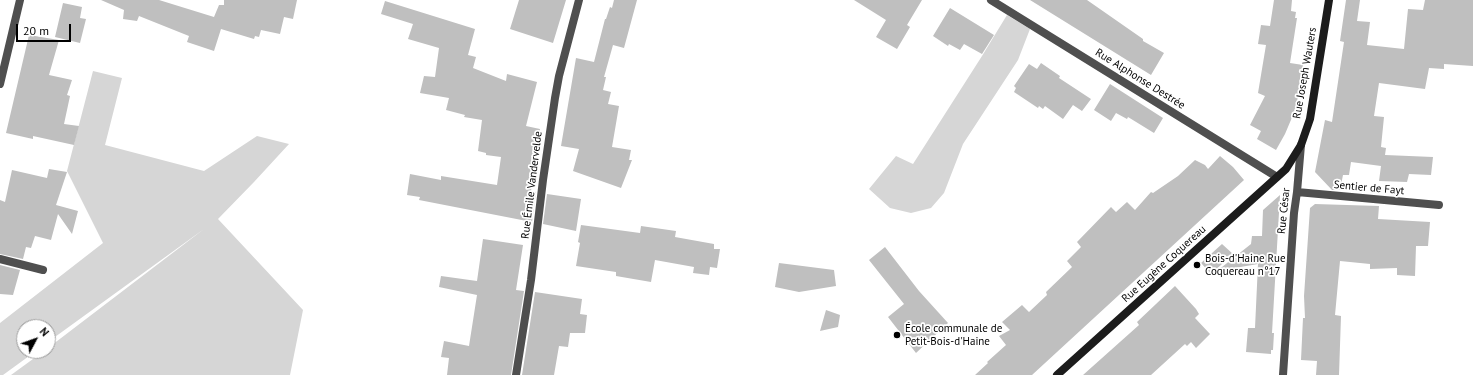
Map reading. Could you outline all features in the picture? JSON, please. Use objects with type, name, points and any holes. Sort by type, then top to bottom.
[{"type":"street","points":[[0,84],[20,0]]},
{"type":"street","name":"Rue Émile Vandervelde","points":[[516,375],[531,280],[555,98],[559,76],[579,0]]},
{"type":"street","name":"Rue Alphonse Destrée","points":[[991,0],[1277,177]]},
{"type":"street","name":"Rue Joseph Wauters","points":[[1286,169],[1301,145],[1310,119],[1329,0]]},
{"type":"street","name":"Rue César","points":[[1283,375],[1294,213],[1301,145]]},
{"type":"street","name":"Rue Eugène Coquereau","points":[[1057,375],[1286,169]]},
{"type":"street","name":"Sentier de Fayt","points":[[1297,192],[1439,205]]},
{"type":"street","points":[[0,259],[43,270]]},
{"type":"shaded area","points":[[1007,15],[1030,29],[1018,60],[963,144],[944,193],[931,208],[911,213],[890,208],[869,189],[896,156],[913,164]]},
{"type":"shaded area","points":[[93,71],[122,78],[105,145],[204,171],[257,136],[289,144],[218,219],[303,310],[290,375],[11,375],[33,359],[56,359],[56,342],[204,229],[56,336],[56,319],[16,319],[16,359],[25,359],[3,375],[0,375],[0,323],[103,243],[67,171]]},
{"type":"building","points":[[101,0],[159,0],[214,17],[219,5],[224,5],[224,0],[297,0],[293,19],[284,17],[280,34],[261,30],[259,37],[255,36],[254,39],[221,29],[214,51],[187,42],[189,36],[139,16],[137,21],[123,19],[124,10]]},
{"type":"building","points":[[519,0],[566,0],[553,43],[510,29]]},
{"type":"building","points":[[614,0],[637,0],[624,48],[613,45],[604,77],[606,77],[603,90],[611,92],[608,104],[619,106],[612,147],[631,150],[629,160],[632,160],[621,188],[573,171],[579,149],[561,146],[576,58],[594,62],[605,19],[610,7],[612,8]]},
{"type":"building","points":[[854,0],[922,0],[907,25],[910,27],[897,49],[876,37],[886,20]]},
{"type":"building","points":[[1030,0],[1087,0],[1143,39],[1143,41],[1164,53],[1151,75]]},
{"type":"building","points":[[1274,0],[1292,0],[1291,11],[1296,12],[1295,18],[1297,18],[1290,63],[1303,65],[1296,108],[1285,134],[1276,150],[1257,139],[1261,131],[1250,125],[1265,96],[1258,93],[1266,45],[1258,44],[1261,25],[1270,26]]},
{"type":"building","points":[[1346,0],[1360,0],[1357,21],[1370,22],[1367,45],[1404,49],[1408,9],[1423,10],[1425,0],[1473,0],[1473,66],[1444,64],[1444,69],[1429,68],[1425,89],[1379,83],[1374,116],[1384,117],[1381,147],[1386,148],[1385,155],[1433,157],[1431,175],[1409,174],[1407,182],[1379,181],[1381,166],[1351,162],[1349,175],[1343,175],[1340,190],[1332,190],[1315,172],[1325,120],[1332,122],[1344,42],[1340,41]]},
{"type":"building","points":[[385,1],[475,29],[468,55],[476,57],[473,68],[506,81],[507,74],[537,82],[526,126],[540,129],[531,191],[536,192],[532,222],[419,200],[420,197],[407,195],[410,174],[441,180],[441,176],[497,185],[501,157],[486,155],[486,153],[478,151],[482,120],[464,117],[465,115],[446,110],[449,98],[420,93],[424,76],[435,77],[439,48],[408,39],[413,24],[381,14]]},
{"type":"building","points":[[63,3],[82,7],[80,18],[86,19],[80,43],[55,37]]},
{"type":"building","points":[[950,8],[994,35],[982,54],[964,44],[960,50],[949,44],[948,46],[933,36]]},
{"type":"building","points":[[29,35],[59,40],[49,75],[72,80],[67,95],[70,96],[64,124],[79,126],[74,145],[33,136],[33,139],[6,133]]},
{"type":"building","points":[[1041,63],[1060,76],[1059,78],[1091,99],[1082,111],[1073,105],[1063,119],[1045,106],[1043,109],[1039,106],[1038,108],[1014,92],[1016,88],[1014,86],[1029,64],[1037,69]]},
{"type":"building","points":[[1110,84],[1163,118],[1154,133],[1128,117],[1127,119],[1116,113],[1111,121],[1094,110]]},
{"type":"building","points":[[1220,156],[1233,167],[1244,180],[1032,375],[975,375],[1006,345],[999,336],[1010,330],[1002,322],[1022,305],[1029,312],[1047,295],[1046,292],[1072,267],[1067,261],[1081,247],[1077,242],[1111,207],[1116,212],[1127,202],[1135,210],[1151,192],[1153,193],[1178,176],[1195,160],[1205,165],[1208,169]]},
{"type":"building","points":[[49,169],[67,172],[56,205],[78,211],[72,234],[58,214],[51,240],[35,236],[31,248],[26,247],[23,259],[0,254],[0,200],[5,202],[12,170],[47,178]]},
{"type":"building","points":[[547,194],[581,199],[576,231],[543,224]]},
{"type":"building","points":[[1280,195],[1272,333],[1274,333],[1273,350],[1271,350],[1271,354],[1246,352],[1248,328],[1255,328],[1258,264],[1217,271],[1251,244],[1252,236],[1262,236],[1263,210]]},
{"type":"building","points":[[1315,204],[1379,206],[1378,219],[1430,222],[1428,246],[1416,246],[1415,276],[1397,275],[1397,268],[1370,269],[1370,264],[1340,261],[1335,315],[1341,316],[1339,375],[1316,375],[1317,361],[1301,360],[1303,318],[1305,318],[1304,296],[1310,208]]},
{"type":"building","points":[[581,225],[640,233],[641,226],[676,231],[675,237],[714,244],[714,249],[720,249],[717,268],[710,267],[709,275],[693,273],[694,267],[655,260],[651,282],[616,276],[616,272],[576,266]]},
{"type":"building","points":[[483,239],[523,245],[516,290],[524,291],[511,375],[447,375],[449,358],[441,357],[444,341],[469,346],[477,295],[439,287],[441,276],[477,281]]},
{"type":"building","points":[[1222,244],[1233,254],[1211,274],[1201,263]]},
{"type":"building","points":[[885,247],[919,291],[948,323],[916,353],[888,317],[904,304],[869,260]]},
{"type":"building","points":[[779,263],[834,270],[836,286],[799,292],[775,287]]},
{"type":"building","points":[[0,265],[20,270],[13,295],[0,294]]},
{"type":"building","points":[[1175,286],[1196,309],[1199,314],[1195,318],[1210,334],[1196,348],[1191,342],[1187,346],[1185,344],[1151,375],[1083,375],[1139,325],[1137,322]]},
{"type":"building","points":[[535,292],[582,299],[580,314],[587,315],[585,333],[570,333],[568,347],[559,346],[554,375],[522,375]]},
{"type":"building","points":[[826,310],[840,315],[838,327],[820,331]]},
{"type":"place","name":"Bois-d'Haine Rue Coquereau n°17","points":[[1197,265]]},
{"type":"place","name":"École communale de Petit-Bois-d'Haine","points":[[897,335]]}]
